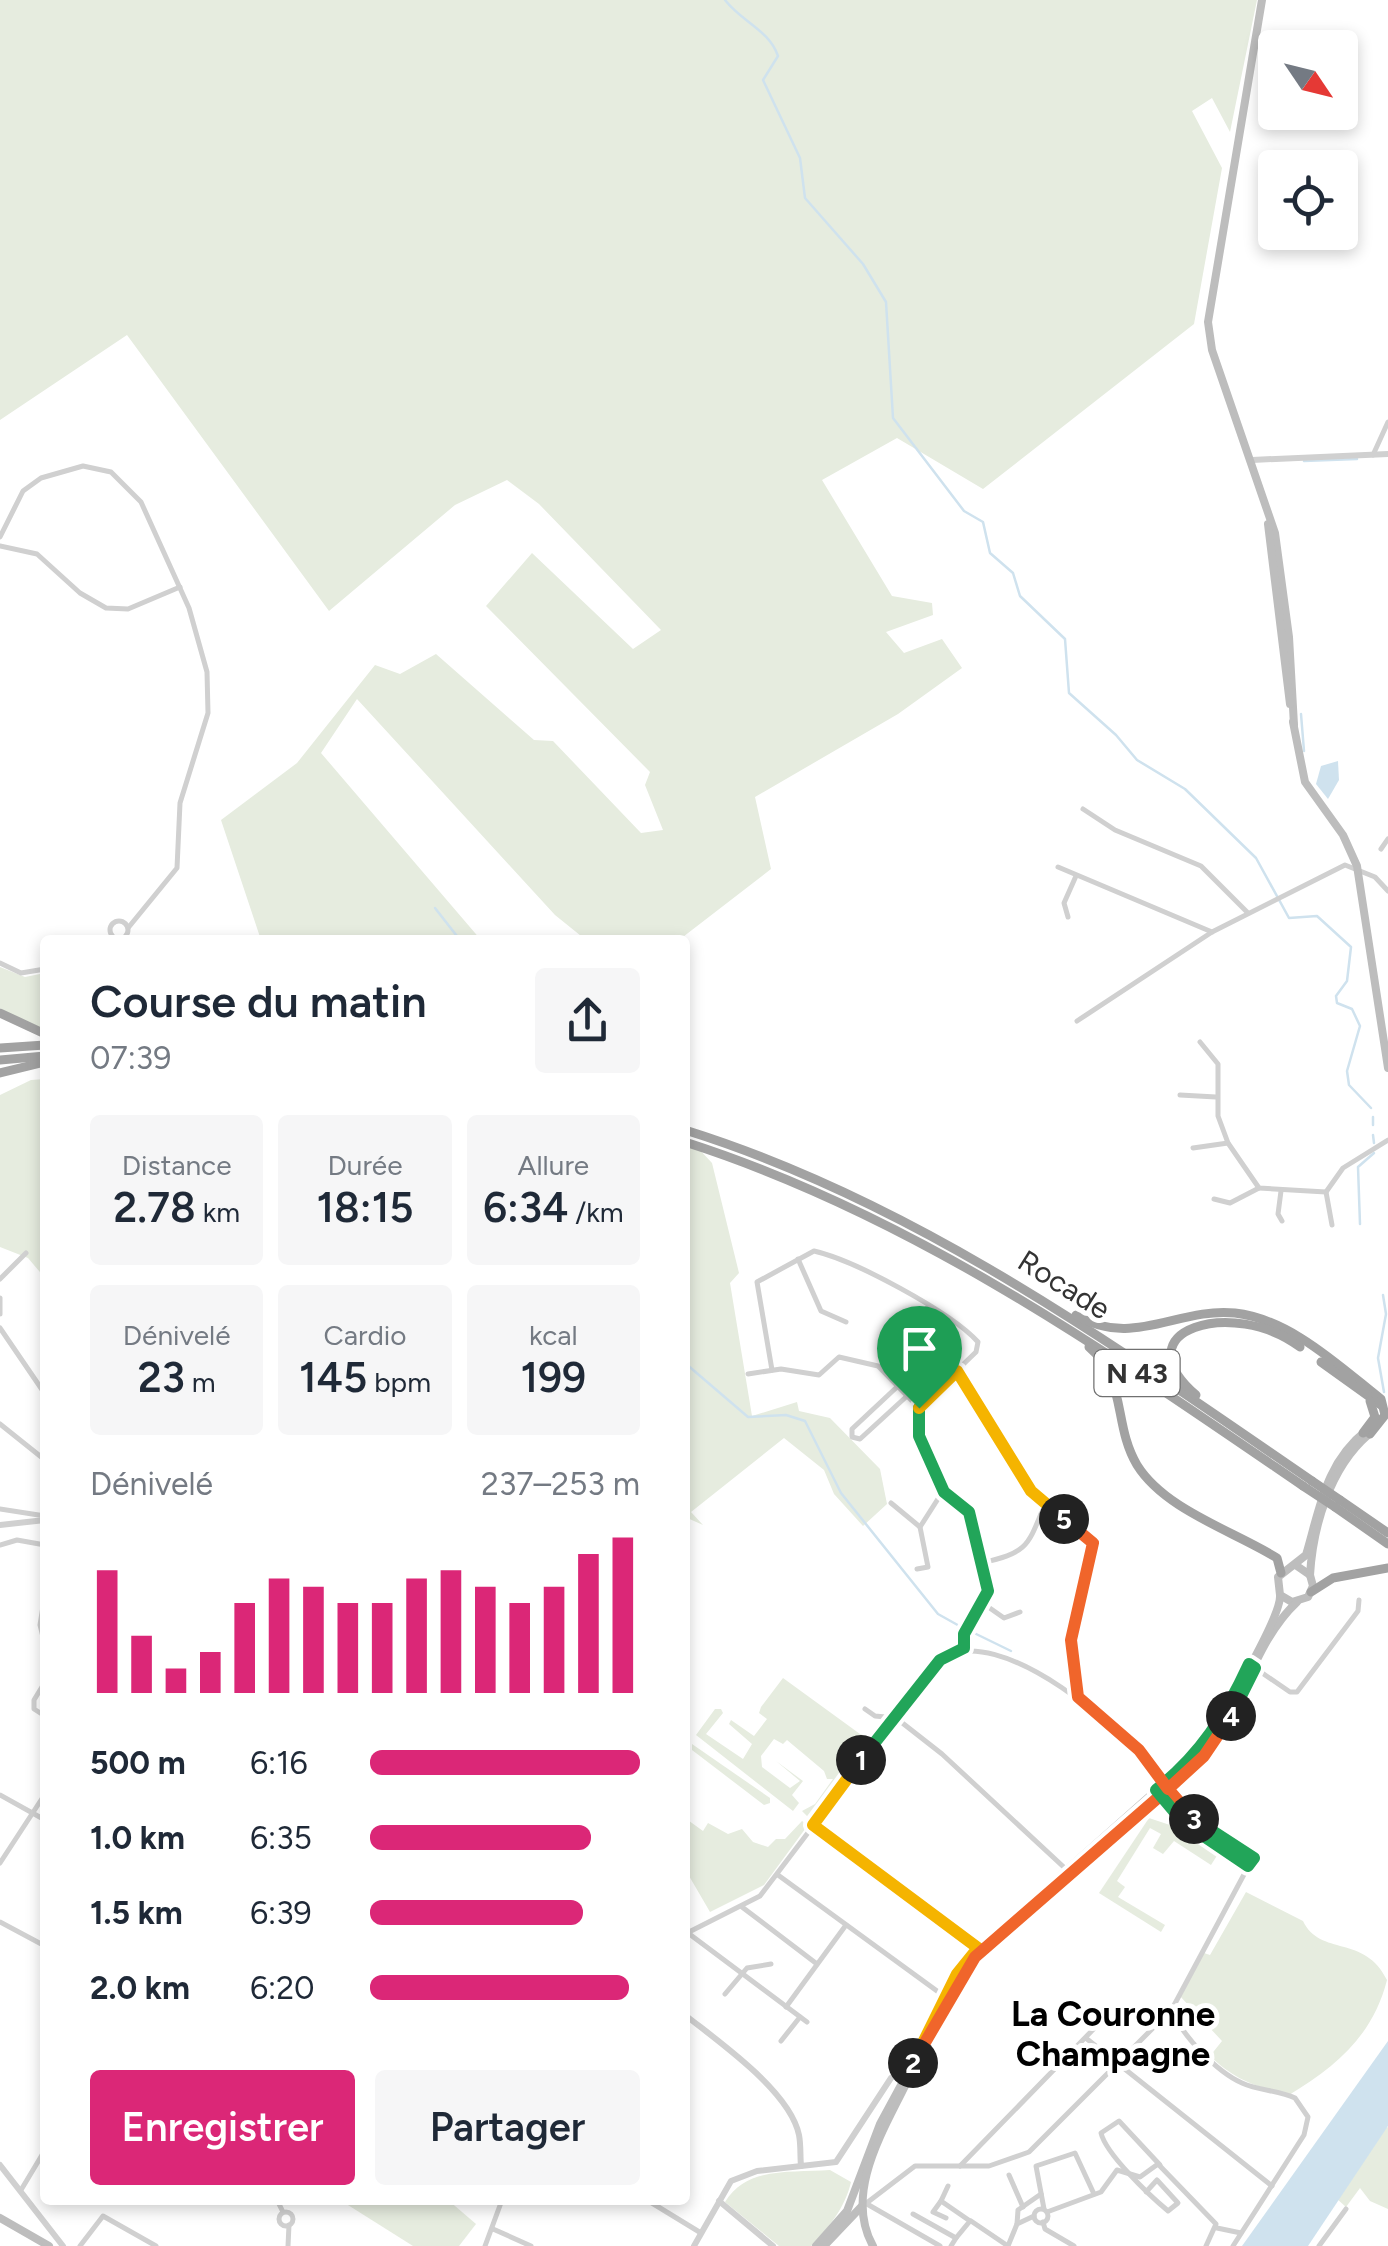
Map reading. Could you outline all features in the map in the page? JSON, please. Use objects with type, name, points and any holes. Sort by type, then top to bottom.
[{"type":"highway","points":[[0,1013],[40,1032]]},
{"type":"highway","points":[[0,1048],[40,1045]]},
{"type":"highway","points":[[0,1060],[40,1059]]},
{"type":"highway","points":[[0,1073],[40,1061]]},
{"type":"highway","name":"Rocade","points":[[690,1132],[826,1184],[923,1231],[1054,1307],[1232,1426],[1308,1484]]},
{"type":"highway","name":"N 43","points":[[690,1144],[822,1194],[1018,1296],[1308,1484],[1388,1544]]},
{"type":"highway","points":[[1018,1296],[1108,1365],[1130,1452],[1143,1474],[1165,1493],[1276,1558],[1281,1572]]},
{"type":"highway","points":[[1054,1307],[1100,1326],[1131,1330],[1203,1314],[1251,1316],[1286,1330],[1387,1410],[1366,1433]]},
{"type":"highway","points":[[1232,1426],[1189,1390],[1173,1363],[1173,1353],[1184,1333],[1206,1321],[1236,1320],[1274,1331],[1368,1394],[1376,1413],[1366,1433]]},
{"type":"highway","points":[[1337,1504],[1388,1533]]},
{"type":"highway","points":[[1311,1592],[1332,1578],[1388,1568]]},
{"type":"main road","points":[[1262,0],[1208,310],[1212,350],[1266,505],[1305,782],[1343,836],[1357,866],[1388,1068]]},
{"type":"main road","points":[[873,2246],[864,2205],[872,2160],[947,1998],[980,1949],[1204,1756],[1223,1730],[1280,1614],[1277,1583],[1281,1572],[1297,1566],[1306,1556],[1313,1518],[1330,1474],[1366,1433]]},
{"type":"main road","points":[[1252,1666],[1297,1602],[1311,1592],[1320,1516],[1340,1468],[1366,1433]]},
{"type":"main road","points":[[1297,1566],[1310,1575]]},
{"type":"main road","points":[[1280,1595],[1297,1602]]},
{"type":"main road","points":[[824,2246],[842,2222],[880,2124],[914,2064]]},
{"type":"main road","points":[[860,2177],[858,2199],[864,2205]]},
{"type":"main road","points":[[816,2246],[864,2205]]},
{"type":"main road","points":[[0,2218],[49,2246]]},
{"type":"street","points":[[1374,454],[1388,422]]},
{"type":"street","points":[[1252,460],[1388,454]]},
{"type":"street","points":[[0,536],[23,491],[41,478],[63,469],[97,467],[122,478],[141,502],[180,586],[202,646],[209,686],[208,712],[180,802],[177,868],[166,886],[126,924],[111,925],[112,935]]},
{"type":"street","points":[[0,546],[37,554],[80,593],[106,608],[128,608],[180,586]]},
{"type":"street","points":[[1083,809],[1116,830],[1202,866],[1248,913]]},
{"type":"street","points":[[1381,849],[1388,839]]},
{"type":"street","points":[[1077,1022],[1212,932],[1345,865],[1357,866],[1388,891]]},
{"type":"street","points":[[1058,867],[1212,932]]},
{"type":"street","points":[[1068,917],[1064,903],[1076,876]]},
{"type":"street","points":[[124,935],[126,924]]},
{"type":"street","points":[[0,963],[21,973],[40,970]]},
{"type":"street","points":[[1200,1042],[1218,1064],[1216,1097],[1228,1143],[1259,1188]]},
{"type":"street","points":[[1180,1096],[1216,1097]]},
{"type":"street","points":[[1332,1224],[1326,1192],[1344,1168],[1388,1140]]},
{"type":"street","points":[[1193,1148],[1228,1143]]},
{"type":"street","points":[[1214,1199],[1230,1204],[1259,1188],[1326,1192]]},
{"type":"street","points":[[1280,1191],[1278,1214],[1282,1221]]},
{"type":"street","points":[[772,1370],[758,1282],[814,1251],[930,1306],[963,1326],[978,1342],[976,1352],[919,1408]]},
{"type":"street","points":[[0,1279],[26,1253]]},
{"type":"street","points":[[798,1259],[821,1311],[846,1322]]},
{"type":"street","points":[[0,1298],[0,1314]]},
{"type":"street","points":[[890,1334],[898,1334],[930,1306]]},
{"type":"street","points":[[0,1328],[40,1387]]},
{"type":"street","points":[[748,1374],[772,1370],[819,1375],[838,1357],[878,1366],[919,1408],[919,1436],[944,1492],[969,1512],[988,1591],[964,1634],[964,1648]]},
{"type":"street","points":[[957,1371],[1031,1491],[1093,1543],[1071,1640],[1078,1697]]},
{"type":"street","points":[[898,1386],[852,1429],[852,1437],[860,1440],[908,1396]]},
{"type":"street","points":[[0,1424],[40,1456]]},
{"type":"street","points":[[920,1527],[944,1492]]},
{"type":"street","points":[[892,1504],[920,1527],[928,1566],[918,1569]]},
{"type":"street","points":[[981,1563],[1019,1554],[1028,1547],[1046,1504]]},
{"type":"street","points":[[0,1509],[40,1517]]},
{"type":"street","points":[[0,1525],[40,1519]]},
{"type":"street","points":[[0,1545],[18,1540],[40,1544]]},
{"type":"street","points":[[1252,1666],[1290,1692],[1297,1692],[1358,1612],[1359,1600]]},
{"type":"street","points":[[984,1604],[1004,1618],[1020,1612]]},
{"type":"street","points":[[690,1932],[760,1896],[940,1660],[964,1648],[992,1652],[1078,1697],[1146,1758],[1162,1790],[1204,1839],[1248,1866]]},
{"type":"street","points":[[40,1690],[34,1700],[34,1709],[40,1713]]},
{"type":"street","points":[[866,1709],[875,1716],[896,1718],[942,1754],[982,1796],[1068,1870]]},
{"type":"street","points":[[940,2246],[864,2205],[915,2166],[979,2166],[1030,2152],[1172,2009],[1254,1858],[1206,1828],[1162,1790]]},
{"type":"street","points":[[0,1795],[40,1817]]},
{"type":"street","points":[[0,1864],[40,1802]]},
{"type":"street","points":[[813,1825],[980,1949]]},
{"type":"street","points":[[778,1875],[947,1998]]},
{"type":"street","points":[[742,1907],[818,1964]]},
{"type":"street","points":[[0,1922],[40,1943]]},
{"type":"street","points":[[786,2007],[846,1925]]},
{"type":"street","points":[[690,1937],[806,2022]]},
{"type":"street","points":[[725,1994],[740,1972],[772,1964]]},
{"type":"street","points":[[960,2166],[1116,2006]]},
{"type":"street","points":[[1172,2009],[1184,2030],[1236,2080],[1289,2094],[1304,2108],[1304,2135],[1233,2246]]},
{"type":"street","points":[[780,2042],[800,2017]]},
{"type":"street","points":[[690,2019],[751,2068],[792,2116],[799,2134],[800,2166]]},
{"type":"street","points":[[1086,2039],[1272,2186]]},
{"type":"street","points":[[694,2246],[732,2181],[747,2173],[836,2162],[891,2078],[914,2064]]},
{"type":"street","points":[[1135,2175],[1101,2138],[1114,2122],[1119,2122],[1160,2164],[1217,2228],[1241,2234]]},
{"type":"street","points":[[1043,2222],[1045,2210],[1036,2166],[1075,2153],[1094,2194]]},
{"type":"street","points":[[21,2190],[40,2158]]},
{"type":"street","points":[[1017,2224],[1094,2194],[1117,2170],[1135,2175],[1160,2164]]},
{"type":"street","points":[[0,2165],[63,2246]]},
{"type":"street","points":[[1009,2175],[1023,2206]]},
{"type":"street","points":[[1135,2175],[1134,2181],[1146,2192],[1168,2211],[1178,2203],[1157,2180],[1146,2192]]},
{"type":"street","points":[[946,2218],[933,2212],[948,2186]]},
{"type":"street","points":[[941,2201],[1006,2245],[1023,2206],[1041,2194]]},
{"type":"street","points":[[718,2201],[774,2246]]},
{"type":"street","points":[[280,2205],[283,2212],[280,2223],[289,2225],[288,2246]]},
{"type":"street","points":[[485,2246],[500,2205]]},
{"type":"street","points":[[655,2205],[701,2233]]},
{"type":"street","points":[[1321,2245],[1346,2209]]},
{"type":"street","points":[[913,2214],[956,2238]]},
{"type":"street","points":[[80,2246],[103,2216],[156,2246]]},
{"type":"street","points":[[1034,2216],[1074,2246]]},
{"type":"street","points":[[951,2246],[970,2221]]},
{"type":"street","points":[[1206,2246],[1217,2228]]},
{"type":"street","points":[[493,2230],[530,2246]]},
{"type":"shaded area","points":[[0,0],[1257,0],[1230,132],[1212,98],[1192,111],[1222,168],[1194,324],[983,489],[897,438],[822,480],[892,596],[932,603],[933,615],[886,632],[904,653],[942,639],[962,668],[898,714],[755,797],[771,869],[685,935],[580,935],[555,915],[357,699],[321,753],[477,935],[259,935],[221,820],[297,763],[375,665],[400,674],[436,654],[534,740],[553,741],[641,833],[663,830],[645,785],[650,772],[486,606],[532,553],[633,649],[661,630],[539,504],[507,480],[455,505],[329,611],[127,335],[0,420]]},
{"type":"shaded area","points":[[0,967],[25,977],[40,974],[40,1028],[24,1025],[0,1008]]},
{"type":"shaded area","points":[[40,1079],[40,1272],[28,1258],[0,1247],[0,1095]]},
{"type":"shaded area","points":[[690,1139],[712,1163],[739,1273],[730,1283],[752,1416],[797,1402],[799,1411],[830,1418],[880,1469],[887,1504],[863,1526],[834,1494],[824,1470],[784,1438],[691,1512],[703,1525],[690,1519]]},
{"type":"shaded area","points":[[783,1678],[860,1734],[873,1738],[861,1747],[859,1757],[811,1820],[802,1811],[815,1804],[833,1779],[827,1779],[824,1771],[787,1740],[783,1744],[774,1739],[761,1756],[762,1767],[790,1788],[800,1781],[776,1761],[803,1781],[792,1795],[799,1803],[793,1811],[696,1735],[715,1709],[721,1709],[723,1713],[706,1734],[743,1759],[752,1744],[729,1724],[731,1720],[754,1736],[767,1719],[759,1713],[761,1707]]},
{"type":"shaded area","points":[[692,1744],[770,1798],[770,1803],[764,1805],[692,1750]]},
{"type":"shaded area","points":[[1149,1818],[1182,1829],[1218,1854],[1211,1865],[1174,1841],[1163,1854],[1153,1848],[1161,1834],[1150,1828],[1117,1881],[1125,1887],[1118,1897],[1165,1925],[1161,1932],[1099,1893]]},
{"type":"shaded area","points":[[802,1821],[808,1825],[764,1885],[710,1912],[690,1878],[690,1822],[703,1831],[708,1823],[728,1834],[742,1829],[753,1842],[768,1847],[776,1839],[785,1839]]},
{"type":"shaded area","points":[[1246,1892],[1303,1921],[1320,1939],[1367,1956],[1387,1980],[1373,2017],[1351,2047],[1323,2073],[1289,2095],[1246,2082],[1210,2056],[1222,2041],[1178,1994],[1201,1952],[1210,1955]]},
{"type":"shaded area","points":[[1388,2127],[1388,2209],[1370,2201],[1360,2188],[1346,2207],[1336,2198],[1375,2133]]},
{"type":"shaded area","points":[[830,2170],[851,2182],[836,2217],[811,2246],[779,2246],[725,2202],[734,2190],[758,2177]]},
{"type":"shaded area","points":[[348,2205],[454,2205],[476,2224],[459,2246],[413,2246]]},
{"type":"water","points":[[1338,761],[1339,780],[1328,799],[1316,784],[1321,766]]},
{"type":"water","points":[[1388,2041],[1388,2126],[1308,2246],[1242,2246]]},
{"type":"waterway","points":[[725,0],[768,39],[778,56],[763,80],[800,158],[805,198],[863,264],[886,302],[893,418],[964,511],[983,522],[990,553],[1013,573],[1020,596],[1065,639],[1069,693],[1116,735],[1137,760],[1185,789],[1256,858],[1289,918],[1317,916],[1351,947],[1347,981],[1336,996],[1337,1003],[1352,1009],[1360,1026],[1347,1071],[1349,1085],[1371,1108]]},
{"type":"waterway","points":[[1304,461],[1357,459]]},
{"type":"waterway","points":[[1301,714],[1304,751]]},
{"type":"waterway","points":[[435,908],[456,935]]},
{"type":"waterway","points":[[1373,1117],[1373,1125]]},
{"type":"waterway","points":[[1373,1135],[1374,1143]]},
{"type":"waterway","points":[[1360,1224],[1358,1167],[1374,1153]]},
{"type":"waterway","points":[[1383,1295],[1386,1314],[1378,1358],[1384,1392]]},
{"type":"waterway","points":[[690,1367],[748,1417],[786,1415],[805,1421],[841,1493],[938,1614],[963,1628]]},
{"type":"waterway","points":[[970,1631],[1011,1651]]},
{"type":"waterway","points":[[1119,1724],[1148,1749],[1164,1775]]},
{"type":"district","name":"La Couronne Champagne","points":[[1113,2034]]},
{"type":"route","points":[[919,1408],[919,1436],[944,1492],[969,1512],[988,1591],[964,1634],[964,1648],[940,1660],[813,1825],[978,1948],[957,1974],[912,2062],[916,2065],[960,1976],[975,1957],[1003,1930],[1079,1866],[1152,1802],[1160,1796],[1168,1789],[1194,1819],[1254,1858],[1248,1866],[1183,1822],[1160,1796],[1156,1790],[1164,1784],[1196,1755],[1217,1729],[1249,1664],[1255,1668],[1223,1730],[1204,1756],[1168,1789],[1164,1784],[1146,1758],[1139,1750],[1078,1697],[1071,1640],[1093,1543],[1031,1491],[957,1371],[919,1408]]}]
